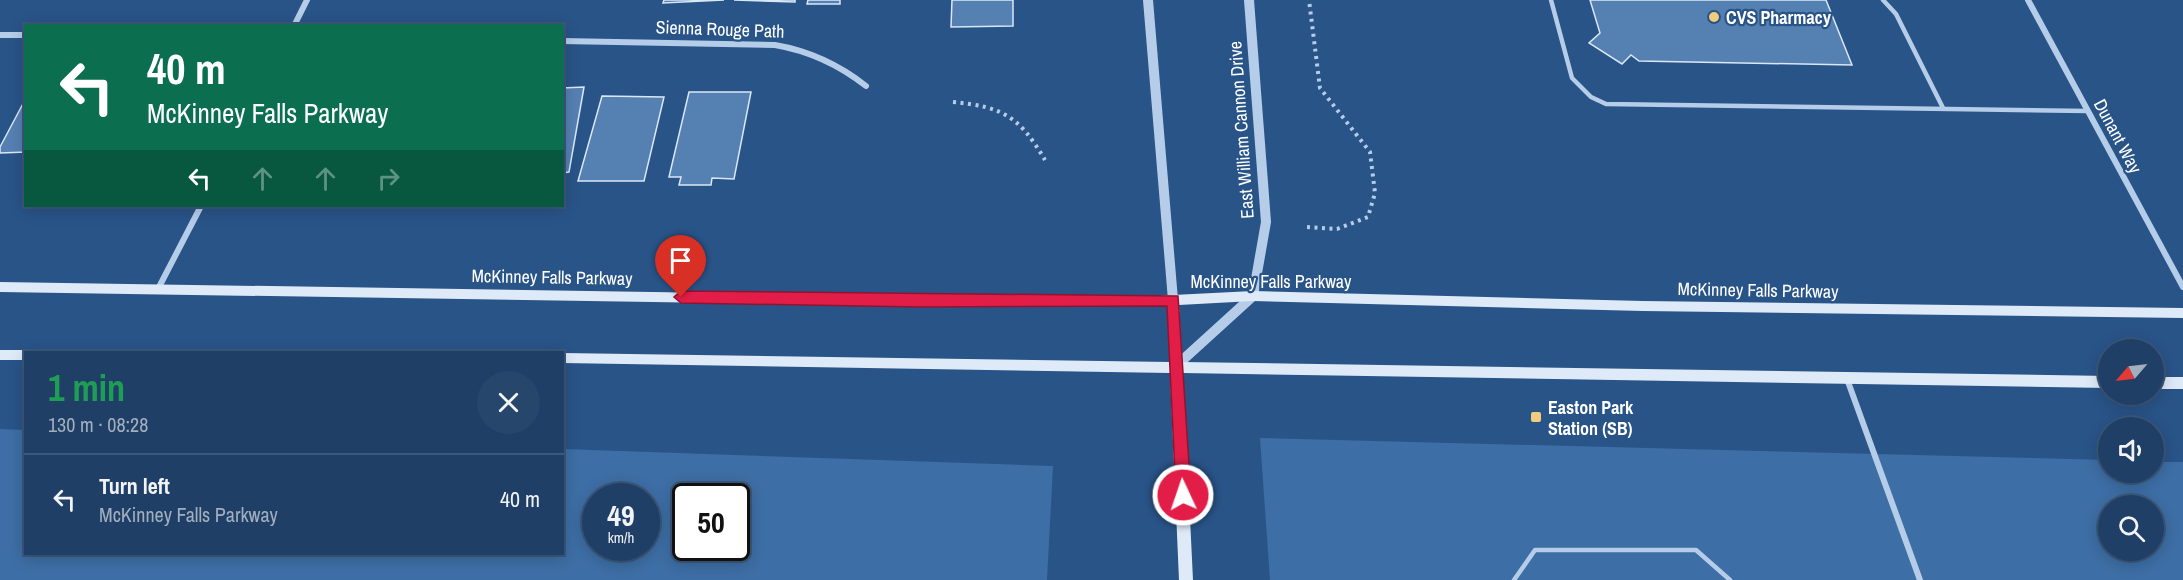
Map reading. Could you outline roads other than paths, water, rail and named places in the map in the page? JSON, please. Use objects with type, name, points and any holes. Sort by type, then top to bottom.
[{"type":"main road","name":"McKinney Falls Parkway","points":[[0,287],[919,301],[1173,300],[1253,296],[1643,306],[2183,313]]},
{"type":"main road","points":[[1173,300],[1186,580]]},
{"type":"main road","points":[[0,355],[24,355]]},
{"type":"main road","points":[[564,358],[1176,366],[1281,371],[2098,382]]},
{"type":"main road","points":[[2164,383],[2183,383]]},
{"type":"street","points":[[295,24],[307,0]]},
{"type":"street","points":[[1148,0],[1173,300]]},
{"type":"street","name":"East William Cannon Drive","points":[[1250,0],[1266,222],[1253,296]]},
{"type":"street","name":"Dunant Way","points":[[2028,0],[2183,287]]},
{"type":"street","points":[[0,35],[24,35]]},
{"type":"street","name":"Sienna Rouge Path","points":[[564,41],[760,43],[792,46],[848,71],[866,86]]},
{"type":"street","points":[[158,289],[200,207]]},
{"type":"street","points":[[1176,366],[1253,296]]},
{"type":"street","points":[[1847,379],[1920,580]]},
{"type":"lane","points":[[1551,0],[1572,78],[1591,97],[1606,104],[2088,111]]},
{"type":"lane","points":[[1882,0],[1896,14],[1943,108]]},
{"type":"lane","points":[[1514,580],[1535,550],[1696,550],[1730,580]]},
{"type":"place","name":"CVS Pharmacy","points":[[1714,17]]},
{"type":"place","name":"Easton Park Station (SB)","points":[[1536,417]]}]
